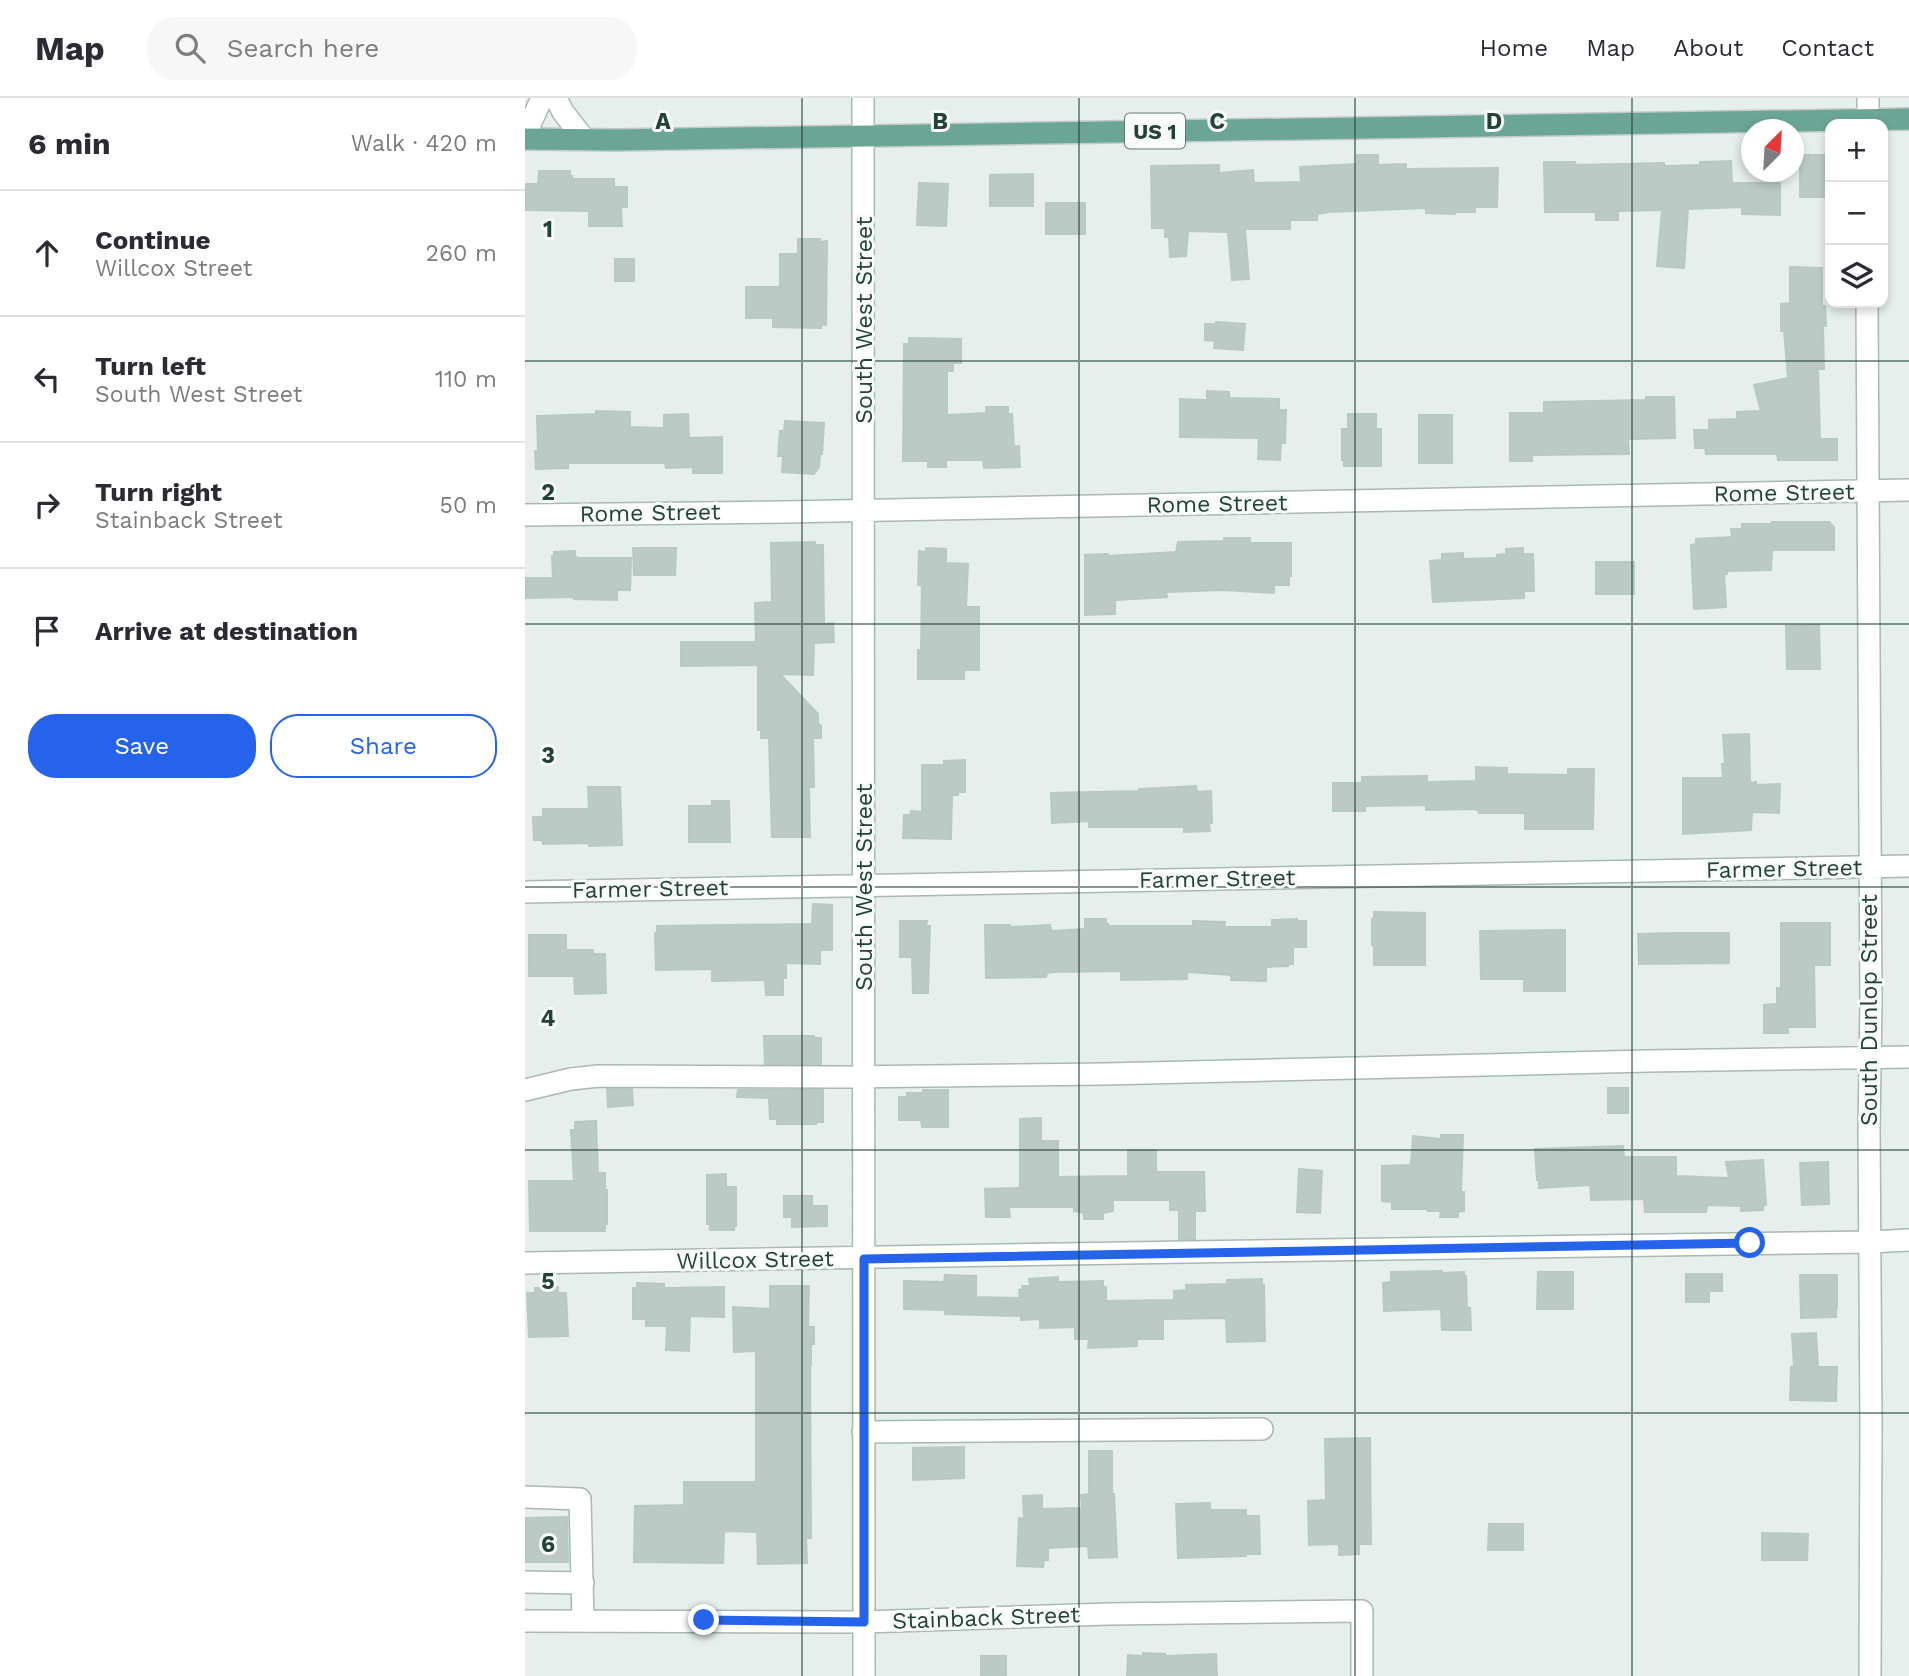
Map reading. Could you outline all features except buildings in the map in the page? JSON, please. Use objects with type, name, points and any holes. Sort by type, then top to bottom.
[{"type":"main road","name":"US 1","points":[[1888,121],[1909,119]]},
{"type":"main road","name":"US 1","points":[[525,137],[584,139],[1825,123]]},
{"type":"street","points":[[525,137],[543,98]]},
{"type":"street","points":[[556,98],[563,112],[584,139]]},
{"type":"street","name":"South West Street","points":[[863,98],[864,1676]]},
{"type":"street","points":[[1868,98],[1868,119]]},
{"type":"street","name":"South Dunlop Street","points":[[1867,308],[1870,1676]]},
{"type":"street","name":"Rome Street","points":[[525,515],[1909,490]]},
{"type":"street","name":"Farmer Street","points":[[525,892],[1909,866]]},
{"type":"street","points":[[525,1090],[571,1079],[599,1076],[1118,1074],[1662,1060],[1909,1057]]},
{"type":"street","name":"Willcox Street","points":[[525,1263],[1909,1240]]},
{"type":"street","points":[[863,1432],[1262,1429]]},
{"type":"street","points":[[525,1497],[580,1499],[583,1621]]},
{"type":"street","points":[[525,1582],[583,1583]]},
{"type":"street","name":"Stainback Street","points":[[525,1621],[864,1622],[1108,1614],[1362,1612],[1362,1676]]},
{"type":"route","points":[[704,1620],[864,1622],[864,1259],[1750,1243]]}]
